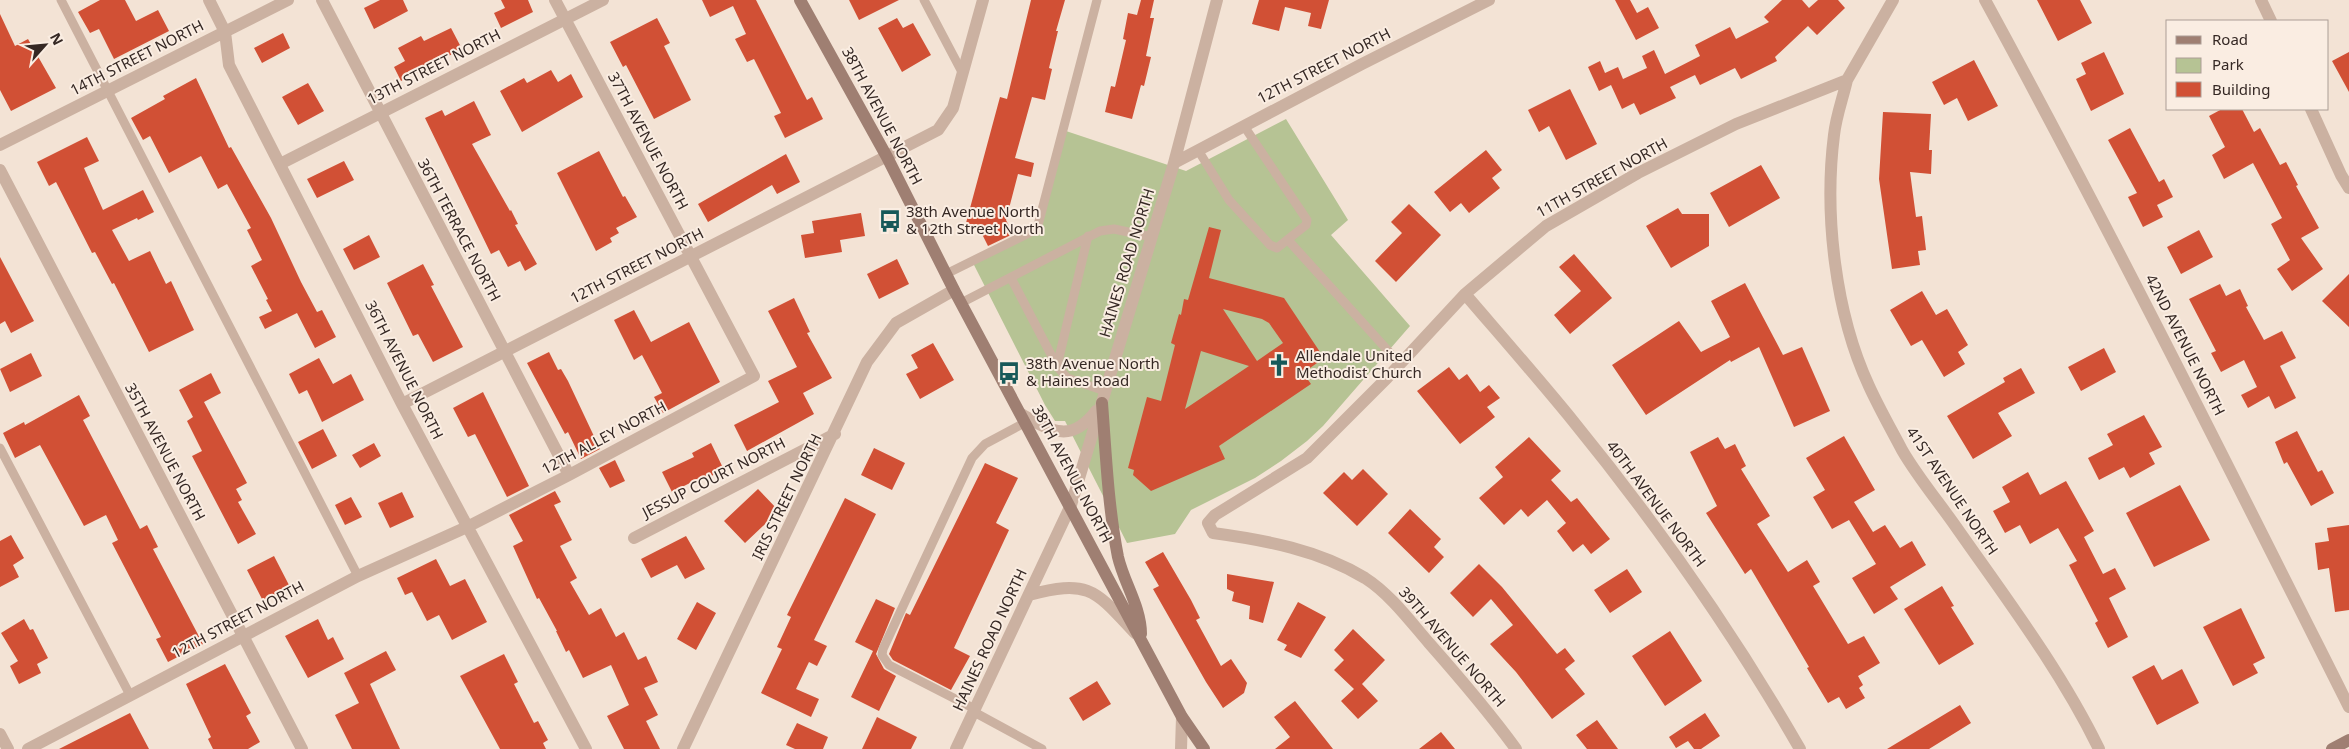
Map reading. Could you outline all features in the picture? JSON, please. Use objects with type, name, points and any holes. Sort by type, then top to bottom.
[{"type":"main road","name":"38TH AVENUE NORTH","points":[[800,0],[887,157],[954,290],[1071,505],[1182,717],[1204,749]]},
{"type":"main road","points":[[1104,397],[1110,513],[1119,560],[1141,623],[1140,639]]},
{"type":"main road","points":[[2332,749],[2349,740]]},
{"type":"street","name":"36TH AVENUE NORTH","points":[[209,0],[225,32],[229,66],[402,404],[586,749]]},
{"type":"street","name":"14TH STREET NORTH","points":[[0,145],[288,0]]},
{"type":"street","name":"36TH TERRACE NORTH","points":[[322,0],[568,475]]},
{"type":"street","name":"37TH AVENUE NORTH","points":[[555,0],[754,376]]},
{"type":"street","name":"13TH STREET NORTH","points":[[280,164],[379,112],[603,0]]},
{"type":"street","points":[[887,157],[938,130],[954,108],[983,0]]},
{"type":"street","name":"HAINES ROAD NORTH","points":[[956,749],[1071,505],[1174,163],[1218,0]]},
{"type":"street","name":"12TH STREET NORTH","points":[[1174,163],[1490,0]]},
{"type":"street","points":[[1847,80],[1893,0]]},
{"type":"street","name":"42ND AVENUE NORTH","points":[[1985,0],[2051,122],[2173,357],[2349,707]]},
{"type":"street","points":[[2261,0],[2271,20]]},
{"type":"street","name":"11TH STREET NORTH","points":[[1213,533],[1208,523],[1215,515],[1308,458],[1465,294],[1546,226],[1638,173],[1736,124],[1847,80]]},
{"type":"street","name":"41ST AVENUE NORTH","points":[[1847,80],[1834,134],[1831,190],[1834,241],[1841,297],[1869,386],[1903,451],[2004,596],[2078,707],[2100,749]]},
{"type":"street","points":[[2311,110],[2341,175],[2349,188]]},
{"type":"street","name":"12TH STREET NORTH","points":[[402,404],[887,157]]},
{"type":"street","name":"35TH AVENUE NORTH","points":[[0,170],[302,749]]},
{"type":"street","name":"IRIS STREET NORTH","points":[[683,749],[835,434],[867,362],[896,323],[954,290]]},
{"type":"street","name":"40TH AVENUE NORTH","points":[[1465,294],[1573,421],[1646,516],[1708,603],[1800,749]]},
{"type":"street","name":"12TH ALLEY NORTH","points":[[467,527],[754,376]]},
{"type":"street","points":[[1024,418],[1057,432],[1072,431],[1085,425],[1104,397]]},
{"type":"street","name":"JESSUP COURT NORTH","points":[[634,538],[835,434]]},
{"type":"street","name":"12TH STREET NORTH","points":[[28,749],[242,635],[358,576],[467,527]]},
{"type":"street","name":"39TH AVENUE NORTH","points":[[1213,533],[1268,542],[1312,554],[1366,579],[1398,607],[1496,722],[1516,749]]},
{"type":"street","points":[[1029,595],[1058,587],[1082,588],[1104,600],[1140,639]]},
{"type":"street","points":[[1181,749],[1182,717]]},
{"type":"street","points":[[0,734],[8,749]]},
{"type":"lane","points":[[61,0],[358,576]]},
{"type":"lane","points":[[924,0],[963,74]]},
{"type":"lane","points":[[946,274],[1037,229],[1097,0]]},
{"type":"lane","points":[[1198,150],[1223,192],[1274,248],[1277,248],[1306,225],[1307,220],[1244,126]]},
{"type":"lane","points":[[961,303],[1100,231],[1114,229],[1152,237]]},
{"type":"lane","points":[[1057,366],[1088,236]]},
{"type":"lane","points":[[1288,240],[1400,364]]},
{"type":"lane","points":[[1011,278],[1057,366],[1067,378],[1104,397]]},
{"type":"lane","points":[[1024,418],[985,444],[972,458],[883,649],[882,655],[889,665],[1042,749]]},
{"type":"lane","points":[[0,448],[130,695]]},
{"type":"green space","points":[[1286,119],[1348,220],[1331,235],[1410,326],[1323,426],[1281,461],[1255,478],[1191,510],[1175,534],[1127,543],[1065,421],[1055,421],[1045,405],[972,261],[1037,229],[1063,130],[1186,171]]},
{"type":"building","points":[[100,0],[125,0],[136,21],[158,10],[169,31],[114,59],[99,29],[90,33],[78,12]]},
{"type":"building","points":[[380,0],[403,0],[408,11],[374,29],[364,8]]},
{"type":"building","points":[[501,0],[528,0],[533,12],[501,28],[494,13],[505,8]]},
{"type":"building","points":[[702,0],[756,0],[807,100],[812,97],[823,119],[785,138],[774,116],[781,113],[754,59],[747,62],[735,39],[746,34],[733,6],[710,17]]},
{"type":"building","points":[[849,0],[899,0],[859,20]]},
{"type":"building","points":[[1031,0],[1065,0],[1056,31],[1058,31],[1049,68],[1052,69],[1045,100],[1032,97],[1015,158],[1034,163],[1031,177],[1018,174],[1006,220],[1013,234],[988,246],[978,226],[966,223],[1000,97],[1007,99]]},
{"type":"building","points":[[1141,0],[1154,0],[1150,18],[1154,18],[1146,56],[1151,57],[1144,86],[1141,85],[1132,119],[1105,112],[1111,86],[1115,87],[1126,40],[1123,39],[1128,13],[1137,15]]},
{"type":"building","points":[[1259,0],[1329,0],[1321,29],[1308,26],[1311,13],[1285,7],[1279,31],[1252,24]]},
{"type":"building","points":[[1615,0],[1630,0],[1637,13],[1648,7],[1659,28],[1636,40]]},
{"type":"building","points":[[1782,0],[1802,0],[1809,8],[1818,0],[1838,0],[1845,8],[1817,35],[1808,26],[1775,57],[1777,61],[1741,79],[1735,68],[1700,85],[1695,75],[1670,87],[1676,98],[1640,115],[1634,103],[1622,109],[1611,85],[1599,91],[1588,67],[1600,61],[1605,73],[1618,67],[1623,79],[1647,68],[1642,56],[1654,50],[1665,74],[1700,56],[1695,45],[1730,27],[1736,39],[1769,22],[1764,17]]},
{"type":"building","points":[[2037,0],[2080,0],[2092,23],[2058,41]]},
{"type":"building","points":[[0,14],[15,46],[28,39],[56,88],[11,111],[0,90]]},
{"type":"building","points":[[657,18],[670,43],[664,46],[691,100],[654,119],[626,65],[623,67],[610,42]]},
{"type":"building","points":[[897,18],[903,28],[913,23],[931,55],[902,72],[878,28]]},
{"type":"building","points":[[451,28],[462,49],[401,81],[394,67],[405,61],[398,48],[421,36],[424,41]]},
{"type":"building","points":[[283,33],[290,48],[262,63],[254,48]]},
{"type":"building","points":[[2104,52],[2124,94],[2091,111],[2076,79],[2086,74],[2081,63]]},
{"type":"building","points":[[2349,52],[2349,92],[2332,61]]},
{"type":"building","points":[[1974,60],[1998,106],[1968,121],[1957,98],[1944,105],[1932,82]]},
{"type":"building","points":[[551,70],[558,82],[571,74],[583,97],[522,132],[500,91],[524,78],[527,83]]},
{"type":"building","points":[[196,78],[229,148],[231,147],[271,218],[317,312],[322,310],[336,337],[315,348],[297,313],[265,329],[259,317],[272,311],[251,266],[262,260],[247,230],[251,228],[227,184],[218,189],[201,156],[169,173],[150,136],[143,140],[131,118],[165,99],[163,96]]},
{"type":"building","points":[[308,83],[324,111],[298,125],[282,97]]},
{"type":"building","points":[[1570,89],[1597,144],[1566,160],[1549,126],[1539,132],[1528,110]]},
{"type":"building","points":[[474,101],[491,135],[472,144],[511,210],[518,224],[515,225],[537,264],[525,271],[520,261],[508,267],[499,250],[491,254],[425,118],[442,110],[445,116]]},
{"type":"building","points":[[2220,110],[2243,110],[2254,132],[2260,128],[2280,165],[2286,162],[2298,185],[2296,186],[2319,228],[2301,238],[2323,269],[2292,291],[2277,269],[2290,260],[2271,224],[2282,218],[2253,163],[2224,179],[2212,155],[2225,147],[2209,116]]},
{"type":"building","points":[[1883,112],[1931,114],[1929,150],[1932,150],[1931,174],[1910,172],[1916,217],[1922,216],[1926,250],[1918,251],[1920,265],[1892,269],[1879,179]]},
{"type":"building","points":[[2130,128],[2159,182],[2164,179],[2173,197],[2157,205],[2163,217],[2143,227],[2128,197],[2137,193],[2108,140]]},
{"type":"building","points":[[87,137],[99,161],[84,168],[103,210],[143,190],[154,212],[112,230],[129,261],[150,251],[166,284],[171,281],[194,330],[149,352],[114,283],[112,284],[95,252],[92,253],[56,182],[49,186],[37,162]]},
{"type":"building","points":[[1486,150],[1502,170],[1492,178],[1500,188],[1469,213],[1461,203],[1450,212],[1434,192]]},
{"type":"building","points":[[599,151],[623,197],[625,196],[637,217],[616,228],[619,233],[610,238],[612,242],[596,251],[557,173]]},
{"type":"building","points":[[786,154],[800,182],[777,194],[772,185],[708,222],[698,204]]},
{"type":"building","points":[[344,161],[354,180],[317,198],[307,179]]},
{"type":"building","points":[[1761,165],[1780,198],[1729,227],[1710,193]]},
{"type":"building","points":[[1409,204],[1441,235],[1396,282],[1375,261],[1402,233],[1391,222]]},
{"type":"building","points":[[1678,208],[1682,214],[1709,214],[1709,246],[1671,268],[1646,226]]},
{"type":"building","points":[[861,213],[865,236],[840,240],[842,252],[805,258],[801,235],[814,233],[812,221]]},
{"type":"building","name":"Allendale United Methodist Church","points":[[1209,227],[1221,230],[1209,278],[1284,298],[1324,358],[1303,373],[1311,384],[1219,446],[1225,459],[1151,491],[1133,475],[1134,470],[1128,468],[1147,397],[1161,401],[1175,345],[1171,343],[1179,314],[1181,315],[1184,299],[1188,300]],"holes":[[[1223,309],[1262,319],[1269,323],[1283,343],[1257,361]],[[1201,351],[1249,366],[1185,409]]]},
{"type":"building","points":[[2199,230],[2213,257],[2181,274],[2167,247]]},
{"type":"building","points":[[369,235],[380,257],[354,270],[343,249]]},
{"type":"building","points":[[1574,254],[1612,298],[1570,334],[1554,315],[1581,291],[1559,267]]},
{"type":"building","points":[[0,257],[34,321],[11,333],[5,321],[0,324]]},
{"type":"building","points":[[897,259],[909,284],[879,299],[867,274]]},
{"type":"building","points":[[423,264],[434,285],[431,286],[463,347],[433,362],[418,334],[413,336],[387,283]]},
{"type":"building","points":[[2349,274],[2349,327],[2322,301]]},
{"type":"building","points":[[1745,283],[1783,355],[1802,347],[1830,411],[1794,427],[1759,347],[1731,362],[1730,360],[1646,415],[1612,365],[1679,321],[1701,352],[1730,337],[1711,301]]},
{"type":"building","points":[[2220,284],[2226,296],[2240,289],[2248,306],[2246,307],[2264,340],[2282,331],[2296,358],[2280,366],[2296,398],[2275,409],[2269,396],[2248,408],[2241,395],[2257,387],[2244,360],[2221,372],[2211,353],[2216,351],[2189,299]]},
{"type":"building","points":[[1922,291],[1936,315],[1947,309],[1968,345],[1958,352],[1965,364],[1944,377],[1922,340],[1911,346],[1890,310]]},
{"type":"building","points":[[794,298],[810,332],[807,333],[832,378],[803,393],[814,414],[747,451],[734,425],[779,402],[768,381],[797,367],[768,311]]},
{"type":"building","points":[[634,310],[651,342],[689,322],[720,382],[663,413],[654,397],[662,393],[642,355],[634,360],[614,320]]},
{"type":"building","points":[[933,343],[954,380],[920,399],[906,374],[918,368],[911,355]]},
{"type":"building","points":[[2104,348],[2116,372],[2081,391],[2068,367]]},
{"type":"building","points":[[549,352],[558,370],[561,369],[568,381],[600,449],[581,459],[568,432],[565,434],[527,363]]},
{"type":"building","points":[[31,353],[42,376],[10,392],[0,369]]},
{"type":"building","points":[[319,358],[333,384],[351,374],[364,400],[322,422],[307,390],[299,394],[289,374]]},
{"type":"building","points":[[1449,367],[1459,380],[1467,374],[1480,392],[1489,385],[1500,398],[1487,407],[1495,417],[1460,444],[1417,391]]},
{"type":"building","points":[[2021,368],[2035,393],[1998,413],[2012,436],[1973,459],[1947,416],[2005,382],[2003,378]]},
{"type":"building","points":[[211,373],[221,393],[204,402],[247,483],[236,489],[242,500],[238,502],[256,534],[238,544],[192,456],[202,451],[187,421],[193,417],[179,390]]},
{"type":"building","points":[[483,392],[529,486],[507,497],[475,434],[468,437],[453,408]]},
{"type":"building","points":[[79,395],[90,416],[83,420],[140,529],[147,525],[158,547],[153,549],[203,644],[168,662],[156,639],[161,637],[112,543],[118,540],[106,515],[84,526],[40,445],[15,458],[3,433],[24,422],[25,425]]},
{"type":"building","points":[[2144,415],[2162,447],[2149,453],[2155,464],[2130,478],[2124,467],[2099,480],[2088,458],[2113,445],[2107,434]]},
{"type":"building","points":[[323,429],[337,456],[312,469],[298,442]]},
{"type":"building","points":[[2297,431],[2318,472],[2322,470],[2334,493],[2311,506],[2287,462],[2284,464],[2275,442]]},
{"type":"building","points":[[1844,436],[1875,490],[1854,502],[1873,532],[1885,525],[1900,548],[1912,541],[1926,565],[1890,587],[1898,599],[1874,614],[1852,578],[1876,564],[1849,520],[1832,529],[1813,497],[1825,490],[1806,458]]},
{"type":"building","points":[[1529,437],[1561,471],[1551,480],[1571,502],[1577,498],[1610,539],[1591,554],[1583,544],[1573,552],[1557,531],[1566,523],[1547,500],[1528,517],[1521,509],[1504,525],[1479,498],[1503,477],[1495,467]]},
{"type":"building","points":[[1718,437],[1725,449],[1735,444],[1746,466],[1741,469],[1770,516],[1757,524],[1788,572],[1807,560],[1820,582],[1813,586],[1848,644],[1864,636],[1880,663],[1858,676],[1863,685],[1859,688],[1865,698],[1846,709],[1839,697],[1828,703],[1751,569],[1745,574],[1706,513],[1717,506],[1690,452]]},
{"type":"building","points":[[374,443],[381,456],[360,468],[352,455]]},
{"type":"building","points":[[711,443],[724,470],[705,479],[704,476],[672,492],[662,472],[694,457],[692,453]]},
{"type":"building","points":[[874,448],[905,463],[892,490],[861,475]]},
{"type":"building","points":[[615,460],[625,481],[610,488],[599,468]]},
{"type":"building","points":[[985,463],[1018,478],[996,523],[1009,530],[954,648],[970,656],[951,690],[893,660],[889,654],[906,613],[910,615]]},
{"type":"building","points":[[1363,469],[1388,494],[1357,526],[1323,493],[1344,472],[1352,480]]},
{"type":"building","points":[[2028,472],[2040,495],[2066,481],[2094,531],[2084,537],[2103,574],[2115,568],[2126,589],[2109,598],[2128,637],[2108,648],[2095,623],[2098,621],[2069,565],[2077,561],[2058,528],[2030,544],[2020,525],[2005,533],[1993,511],[2010,502],[2002,487]]},
{"type":"building","points":[[2180,485],[2210,540],[2154,567],[2126,513]]},
{"type":"building","points":[[758,489],[779,511],[745,543],[724,521]]},
{"type":"building","points":[[555,491],[561,502],[554,505],[572,540],[560,546],[577,578],[570,582],[589,615],[601,608],[616,637],[624,632],[638,660],[646,656],[658,682],[644,688],[658,715],[646,721],[660,749],[624,749],[607,716],[629,705],[611,665],[583,678],[569,650],[566,652],[539,598],[537,599],[513,546],[523,541],[509,515]]},
{"type":"building","points":[[402,492],[414,517],[390,528],[378,503]]},
{"type":"building","points":[[351,497],[362,517],[345,525],[335,505]]},
{"type":"building","points":[[845,498],[876,514],[814,640],[827,646],[817,666],[809,662],[796,689],[819,699],[811,717],[761,693],[782,649],[777,647],[791,617],[787,615]]},
{"type":"building","points":[[1410,509],[1441,539],[1434,547],[1444,557],[1429,573],[1388,533]]},
{"type":"building","points":[[2349,525],[2349,610],[2335,612],[2329,568],[2318,570],[2315,543],[2329,541],[2327,528]]},
{"type":"building","points":[[11,535],[24,558],[13,565],[19,577],[0,587],[0,541]]},
{"type":"building","points":[[686,536],[705,569],[685,579],[677,565],[651,578],[641,559]]},
{"type":"building","points":[[1163,552],[1191,600],[1200,618],[1196,620],[1221,666],[1231,659],[1247,683],[1244,693],[1223,708],[1153,589],[1159,586],[1145,562]]},
{"type":"building","points":[[274,556],[290,587],[263,601],[247,570]]},
{"type":"building","points":[[436,559],[450,586],[465,579],[487,622],[452,640],[439,615],[427,621],[412,592],[405,595],[397,578]]},
{"type":"building","points":[[1479,564],[1502,587],[1557,654],[1565,648],[1575,661],[1565,669],[1585,694],[1552,719],[1516,672],[1490,644],[1513,625],[1491,599],[1473,617],[1450,593]]},
{"type":"building","points":[[1627,569],[1642,592],[1610,613],[1594,590]]},
{"type":"building","points":[[1227,574],[1274,582],[1263,623],[1249,619],[1250,606],[1232,601],[1234,592],[1227,589]]},
{"type":"building","points":[[1942,586],[1954,606],[1951,607],[1974,644],[1939,665],[1904,609]]},
{"type":"building","points":[[876,599],[895,608],[876,654],[884,669],[896,676],[879,711],[851,697],[873,651],[855,642]]},
{"type":"building","points":[[697,602],[716,613],[696,650],[677,639]]},
{"type":"building","points":[[1298,602],[1326,617],[1301,658],[1284,650],[1287,645],[1277,640]]},
{"type":"building","points":[[2241,608],[2265,658],[2253,664],[2258,673],[2233,686],[2203,627]]},
{"type":"building","points":[[24,619],[30,630],[33,629],[48,658],[37,664],[41,673],[19,684],[10,666],[18,661],[1,633]]},
{"type":"building","points":[[318,619],[328,640],[333,637],[344,659],[308,678],[285,636]]},
{"type":"building","points":[[1353,629],[1385,660],[1362,684],[1378,701],[1358,719],[1341,701],[1354,689],[1334,670],[1344,660],[1334,650]]},
{"type":"building","points":[[1670,631],[1702,681],[1665,706],[1632,656]]},
{"type":"building","points":[[386,651],[396,670],[370,684],[400,749],[352,749],[335,715],[359,703],[344,673]]},
{"type":"building","points":[[504,654],[518,682],[514,684],[534,723],[538,721],[548,740],[543,743],[546,749],[500,749],[460,676]]},
{"type":"building","points":[[225,664],[251,713],[246,716],[260,742],[248,749],[213,749],[208,739],[211,737],[186,684]]},
{"type":"building","points":[[2154,665],[2162,680],[2182,669],[2199,703],[2157,725],[2132,677]]},
{"type":"building","points":[[1097,681],[1111,704],[1083,721],[1069,698]]},
{"type":"building","points":[[1295,701],[1333,749],[1275,749],[1290,737],[1274,717]]},
{"type":"building","points":[[1960,705],[1971,723],[1929,749],[1887,749]]},
{"type":"building","points":[[130,713],[149,749],[59,749]]},
{"type":"building","points":[[1705,713],[1720,736],[1701,749],[1694,749],[1688,741],[1676,748],[1669,737]]},
{"type":"building","points":[[877,717],[917,737],[911,749],[862,749]]},
{"type":"building","points":[[1597,720],[1618,749],[1587,749],[1576,735]]},
{"type":"building","points":[[797,723],[828,737],[823,749],[795,749],[786,745]]},
{"type":"building","points":[[1441,732],[1455,749],[1419,749]]},
{"type":"place","name":"38th Avenue North & 12th Street North","points":[[890,221]]},
{"type":"place","name":"Allendale United Methodist Church","points":[[1279,365]]},
{"type":"place","name":"38th Avenue North & Haines Road","points":[[1009,373]]}]
